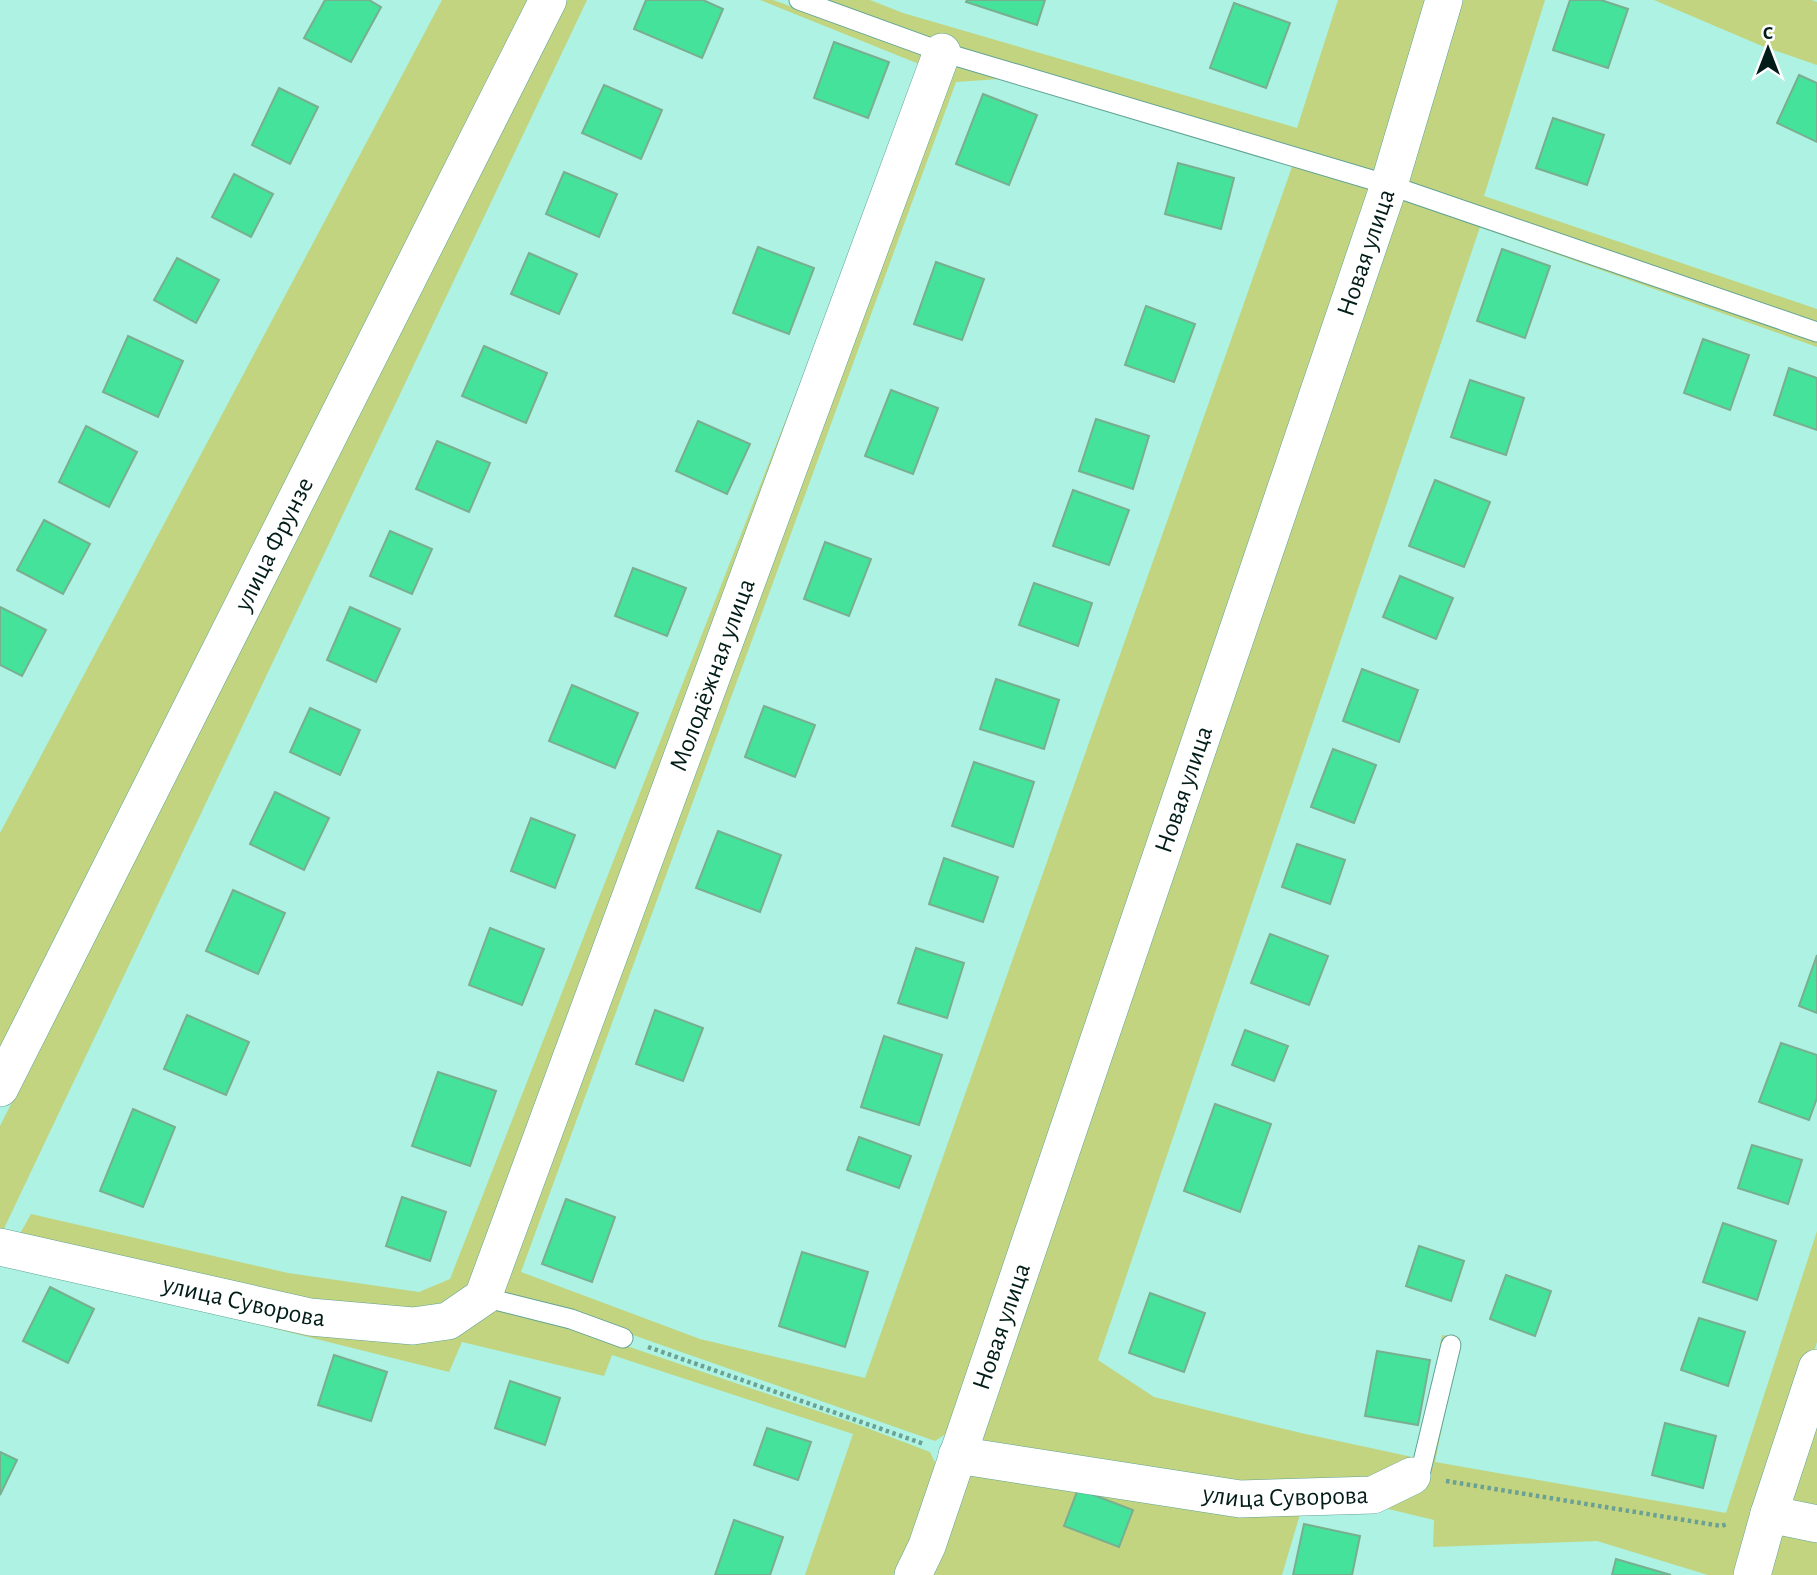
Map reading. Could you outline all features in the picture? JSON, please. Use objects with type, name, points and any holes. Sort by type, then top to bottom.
[{"type":"street","name":"улица Фрунзе","points":[[0,1088],[548,0]]},
{"type":"street","name":"Новая улица","points":[[913,1575],[927,1546],[1389,185],[1444,0]]},
{"type":"street","name":"Молодёжная улица","points":[[483,1297],[942,52]]},
{"type":"street","name":"улица Суворова","points":[[0,1247],[310,1317],[413,1326],[448,1321],[483,1297]]},
{"type":"street","points":[[1752,1575],[1817,1368]]},
{"type":"street","name":"улица Суворова","points":[[957,1455],[1240,1499],[1373,1495],[1412,1476]]},
{"type":"street","points":[[1769,1514],[1817,1524]]},
{"type":"lane","points":[[799,0],[942,52],[1389,185],[1817,332]]},
{"type":"lane","points":[[483,1297],[571,1320],[623,1338]]},
{"type":"lane","points":[[1412,1476],[1421,1470],[1451,1345]]},
{"type":"path","points":[[623,1338],[957,1455]]},
{"type":"path","points":[[1412,1476],[1720,1526],[1769,1514]]},
{"type":"green space","points":[[442,0],[531,0],[0,1055],[0,833]]},
{"type":"green space","points":[[566,0],[587,0],[0,1237],[0,1126]]},
{"type":"green space","points":[[760,0],[773,0],[933,58],[474,1291],[444,1313],[316,1306],[17,1239],[31,1214],[288,1273],[419,1292],[450,1279],[924,66]]},
{"type":"green space","points":[[825,0],[870,0],[903,13],[1297,128],[1338,0],[1433,0],[1381,175],[945,44]]},
{"type":"green space","points":[[1454,0],[1545,0],[1484,196],[1817,309],[1817,324],[1399,180]]},
{"type":"green space","points":[[1654,0],[1812,0],[1817,2],[1817,65],[1762,46]]},
{"type":"green space","points":[[949,65],[999,79],[956,82],[521,1272],[700,1339],[865,1378],[1293,164],[1376,188],[955,1428],[935,1441],[573,1314],[498,1295]]},
{"type":"green space","points":[[1396,193],[1817,339],[1817,347],[1480,227],[1098,1360],[1154,1397],[1417,1458],[1442,1335],[1460,1338],[1435,1462],[1726,1513],[1817,1231],[1817,1342],[1743,1575],[1708,1575],[1597,1541],[1433,1547],[1434,1520],[1359,1502],[1371,1487],[1238,1491],[971,1448]]},
{"type":"green space","points":[[2,1261],[312,1323],[485,1306],[568,1326],[859,1425],[930,1452],[939,1471],[899,1575],[805,1575],[853,1434],[612,1355],[604,1376],[462,1342],[449,1372]]},
{"type":"green space","points":[[1817,1401],[1817,1510],[1783,1503]]},
{"type":"green space","points":[[967,1463],[1303,1504],[1282,1575],[925,1575]]},
{"type":"green space","points":[[1779,1525],[1817,1532],[1817,1575],[1764,1575]]},
{"type":"building","points":[[325,0],[369,0],[381,7],[351,62],[304,38]]},
{"type":"building","points":[[646,0],[703,0],[723,9],[702,58],[634,29]]},
{"type":"building","points":[[1045,0],[1037,25],[966,2]]},
{"type":"building","points":[[1570,0],[1601,0],[1628,9],[1608,68],[1553,50]]},
{"type":"building","points":[[1234,3],[1290,23],[1266,88],[1210,68]]},
{"type":"building","points":[[834,42],[889,62],[868,118],[814,98]]},
{"type":"building","points":[[1799,75],[1817,83],[1817,142],[1777,123]]},
{"type":"building","points":[[604,85],[662,110],[641,159],[582,133]]},
{"type":"building","points":[[279,88],[318,107],[290,164],[252,145]]},
{"type":"building","points":[[983,94],[1037,115],[1009,185],[956,164]]},
{"type":"building","points":[[1553,118],[1604,135],[1587,185],[1536,168]]},
{"type":"building","points":[[1178,163],[1234,178],[1221,229],[1165,214]]},
{"type":"building","points":[[564,172],[617,194],[599,237],[546,214]]},
{"type":"building","points":[[234,174],[273,194],[251,237],[212,217]]},
{"type":"building","points":[[758,247],[814,268],[789,334],[733,313]]},
{"type":"building","points":[[1502,249],[1550,266],[1525,338],[1477,321]]},
{"type":"building","points":[[529,253],[577,274],[559,314],[511,294]]},
{"type":"building","points":[[177,258],[219,280],[196,323],[154,300]]},
{"type":"building","points":[[936,262],[984,279],[962,340],[914,324]]},
{"type":"building","points":[[1146,306],[1195,324],[1174,382],[1125,365]]},
{"type":"building","points":[[128,336],[183,361],[158,417],[103,392]]},
{"type":"building","points":[[1703,339],[1749,355],[1730,410],[1684,393]]},
{"type":"building","points":[[484,346],[547,373],[526,423],[462,396]]},
{"type":"building","points":[[1789,368],[1817,378],[1817,430],[1774,415]]},
{"type":"building","points":[[1470,380],[1524,398],[1506,455],[1451,437]]},
{"type":"building","points":[[891,390],[938,408],[913,474],[865,456]]},
{"type":"building","points":[[1096,419],[1149,436],[1133,489],[1079,471]]},
{"type":"building","points":[[698,421],[750,444],[727,494],[676,471]]},
{"type":"building","points":[[86,426],[137,452],[109,507],[59,482]]},
{"type":"building","points":[[437,441],[490,463],[469,512],[416,489]]},
{"type":"building","points":[[1435,480],[1490,502],[1464,567],[1409,546]]},
{"type":"building","points":[[1073,490],[1129,510],[1109,565],[1053,546]]},
{"type":"building","points":[[44,520],[90,544],[63,594],[17,570]]},
{"type":"building","points":[[390,531],[432,549],[412,594],[370,576]]},
{"type":"building","points":[[825,542],[871,559],[849,616],[804,599]]},
{"type":"building","points":[[633,568],[686,588],[667,636],[615,616]]},
{"type":"building","points":[[1400,576],[1453,598],[1436,639],[1383,617]]},
{"type":"building","points":[[1034,583],[1092,603],[1078,646],[1019,625]]},
{"type":"building","points":[[0,607],[46,630],[22,676],[0,665]]},
{"type":"building","points":[[350,607],[400,629],[376,682],[327,660]]},
{"type":"building","points":[[1362,669],[1418,690],[1399,742],[1343,721]]},
{"type":"building","points":[[996,679],[1059,700],[1044,749],[980,729]]},
{"type":"building","points":[[572,685],[638,713],[615,768],[549,741]]},
{"type":"building","points":[[764,706],[815,725],[795,777],[745,757]]},
{"type":"building","points":[[310,708],[360,730],[340,775],[290,752]]},
{"type":"building","points":[[1333,749],[1376,765],[1354,823],[1311,807]]},
{"type":"building","points":[[974,762],[1034,782],[1013,847],[952,826]]},
{"type":"building","points":[[275,792],[329,818],[304,870],[250,844]]},
{"type":"building","points":[[531,818],[575,835],[555,888],[511,871]]},
{"type":"building","points":[[718,831],[781,855],[760,912],[696,888]]},
{"type":"building","points":[[1297,844],[1345,860],[1330,904],[1282,887]]},
{"type":"building","points":[[944,858],[998,877],[983,922],[929,904]]},
{"type":"building","points":[[233,890],[285,913],[258,974],[206,951]]},
{"type":"building","points":[[490,928],[544,949],[522,1005],[469,985]]},
{"type":"building","points":[[1270,934],[1328,956],[1309,1005],[1251,983]]},
{"type":"building","points":[[916,948],[964,963],[947,1018],[898,1003]]},
{"type":"building","points":[[1817,955],[1817,1013],[1799,1006]]},
{"type":"building","points":[[655,1010],[703,1028],[683,1081],[636,1064]]},
{"type":"building","points":[[187,1015],[249,1042],[226,1095],[164,1069]]},
{"type":"building","points":[[1245,1030],[1288,1046],[1274,1081],[1232,1065]]},
{"type":"building","points":[[884,1036],[942,1055],[919,1125],[861,1107]]},
{"type":"building","points":[[1781,1043],[1817,1055],[1817,1098],[1809,1120],[1759,1102]]},
{"type":"building","points":[[438,1072],[496,1091],[470,1166],[412,1146]]},
{"type":"building","points":[[1215,1104],[1271,1124],[1240,1212],[1184,1191]]},
{"type":"building","points":[[133,1109],[175,1127],[143,1207],[100,1191]]},
{"type":"building","points":[[859,1137],[911,1156],[899,1188],[847,1170]]},
{"type":"building","points":[[1752,1145],[1802,1160],[1788,1204],[1738,1188]]},
{"type":"building","points":[[402,1197],[446,1212],[430,1261],[386,1246]]},
{"type":"building","points":[[566,1199],[615,1217],[592,1282],[542,1264]]},
{"type":"building","points":[[1723,1223],[1776,1241],[1757,1300],[1703,1282]]},
{"type":"building","points":[[1419,1246],[1464,1261],[1451,1301],[1406,1286]]},
{"type":"building","points":[[802,1252],[868,1272],[845,1347],[779,1326]]},
{"type":"building","points":[[1506,1275],[1551,1291],[1535,1336],[1490,1319]]},
{"type":"building","points":[[50,1287],[94,1309],[68,1363],[23,1341]]},
{"type":"building","points":[[1150,1293],[1205,1313],[1184,1372],[1129,1353]]},
{"type":"building","points":[[1699,1318],[1745,1332],[1728,1386],[1681,1370]]},
{"type":"building","points":[[1377,1351],[1430,1360],[1418,1425],[1365,1416]]},
{"type":"building","points":[[334,1355],[387,1372],[371,1421],[318,1405]]},
{"type":"building","points":[[510,1381],[560,1398],[545,1445],[495,1428]]},
{"type":"building","points":[[1665,1423],[1716,1436],[1703,1488],[1652,1475]]},
{"type":"building","points":[[767,1428],[811,1442],[798,1480],[754,1465]]},
{"type":"building","points":[[0,1452],[17,1460],[0,1495]]},
{"type":"building","points":[[1078,1489],[1133,1510],[1119,1547],[1064,1526]]},
{"type":"building","points":[[734,1520],[783,1537],[770,1575],[715,1575]]},
{"type":"building","points":[[1304,1524],[1360,1536],[1352,1575],[1293,1575]]},
{"type":"building","points":[[1616,1559],[1671,1575],[1612,1575]]}]
